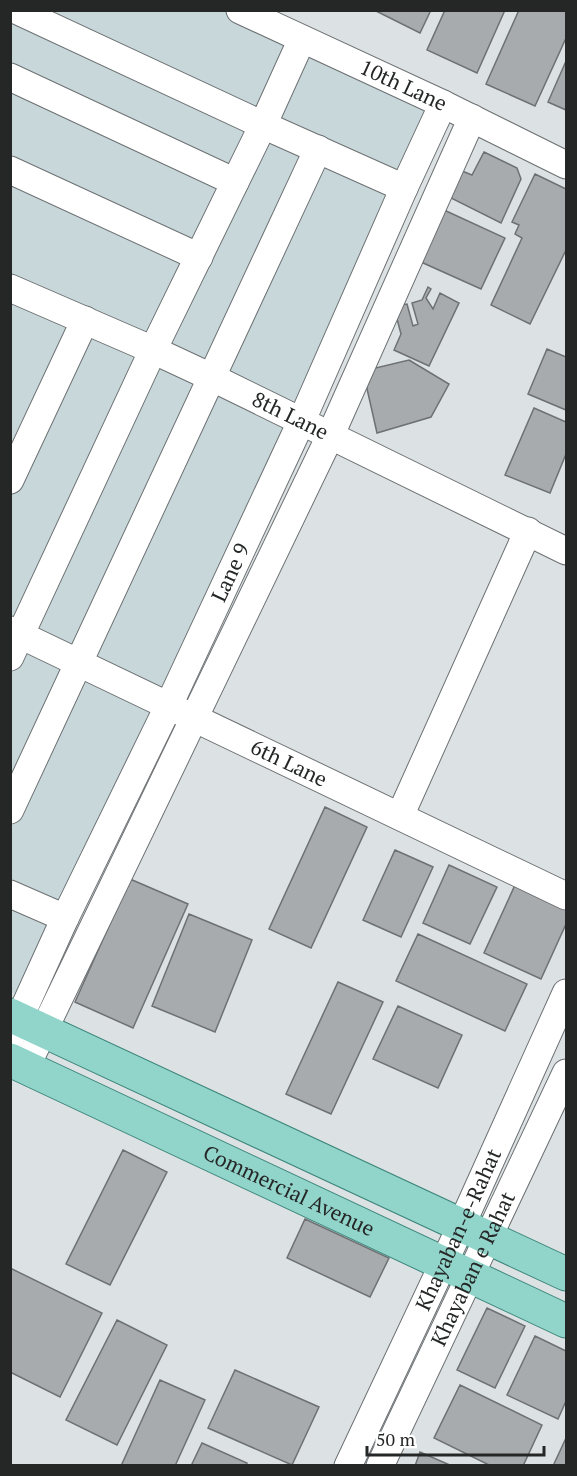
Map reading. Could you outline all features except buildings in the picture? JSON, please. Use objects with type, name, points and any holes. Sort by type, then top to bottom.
[{"type":"main road","name":"Commercial Avenue","points":[[21,1026],[567,1274]]},
{"type":"main road","name":"Commercial Avenue","points":[[18,1064],[567,1321]]},
{"type":"street","points":[[16,10],[404,188]]},
{"type":"street","name":"10th Lane","points":[[240,10],[443,104],[567,165]]},
{"type":"street","points":[[14,641],[263,125],[302,39]]},
{"type":"street","points":[[10,77],[235,182]]},
{"type":"street","name":"Lane 9","points":[[21,1026],[65,918],[168,707],[302,420],[443,104]]},
{"type":"street","points":[[18,1064],[21,1026],[194,719],[330,434],[472,118]]},
{"type":"street","points":[[10,810],[318,149]]},
{"type":"street","points":[[10,170],[199,257]]},
{"type":"street","name":"8th Lane","points":[[12,292],[85,320],[153,350],[567,550]]},
{"type":"street","points":[[10,480],[85,320]]},
{"type":"street","points":[[399,816],[528,531]]},
{"type":"street","name":"6th Lane","points":[[14,641],[79,664],[567,896]]},
{"type":"street","points":[[10,894],[65,918]]},
{"type":"street","name":"Khayaban-e-Rahat","points":[[348,1466],[457,1270],[475,1232],[567,993]]},
{"type":"street","name":"Khayaban e Rahat","points":[[475,1232],[567,1073]]},
{"type":"street","name":"Khayaban e Rahat","points":[[380,1466],[457,1270]]},
{"type":"shaded area","points":[[11,11],[225,11],[439,108],[16,995],[11,992]]}]
